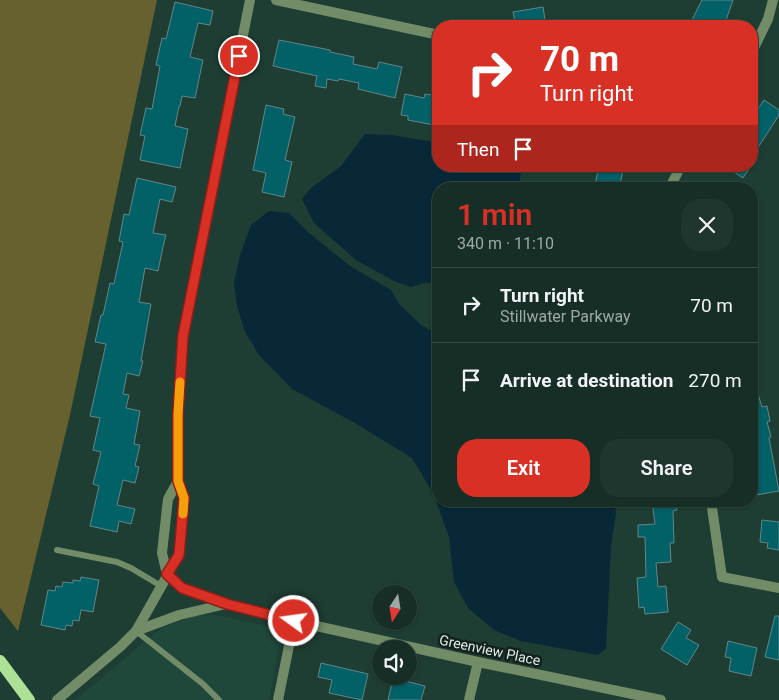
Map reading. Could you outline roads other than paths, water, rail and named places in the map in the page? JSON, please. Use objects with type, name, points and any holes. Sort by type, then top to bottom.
[{"type":"main road","points":[[0,661],[29,700]]},
{"type":"street","points":[[56,700],[120,647],[136,631],[179,555],[184,498],[178,481],[178,414],[183,336],[250,0]]},
{"type":"street","points":[[276,0],[432,33]]},
{"type":"street","points":[[758,40],[768,19],[773,0]]},
{"type":"street","points":[[167,574],[162,553],[168,500],[178,481]]},
{"type":"street","points":[[712,507],[722,577],[779,588]]},
{"type":"street","name":"Greenview Place","points":[[167,574],[182,588],[227,604],[478,662],[661,700]]},
{"type":"street","name":"Greenview Place","points":[[136,631],[179,615],[227,604]]},
{"type":"street","points":[[278,700],[294,621]]},
{"type":"street","points":[[469,700],[478,662]]},
{"type":"lane","points":[[57,550],[117,562],[132,568],[161,586]]},
{"type":"lane","points":[[136,631],[219,700]]},
{"type":"water","points":[[365,134],[392,135],[432,142],[432,172],[522,172],[520,182],[432,182],[432,283],[411,287],[394,281],[356,260],[314,223],[302,199],[311,188],[341,166]]},
{"type":"water","points":[[269,211],[289,213],[308,232],[350,266],[391,290],[399,304],[421,325],[432,331],[432,492],[412,458],[355,423],[292,389],[259,355],[245,332],[237,306],[234,283],[240,255],[251,225]]},
{"type":"water","points":[[438,507],[615,507],[616,513],[611,546],[606,649],[597,655],[521,641],[494,630],[468,608],[454,582],[449,537]]}]
